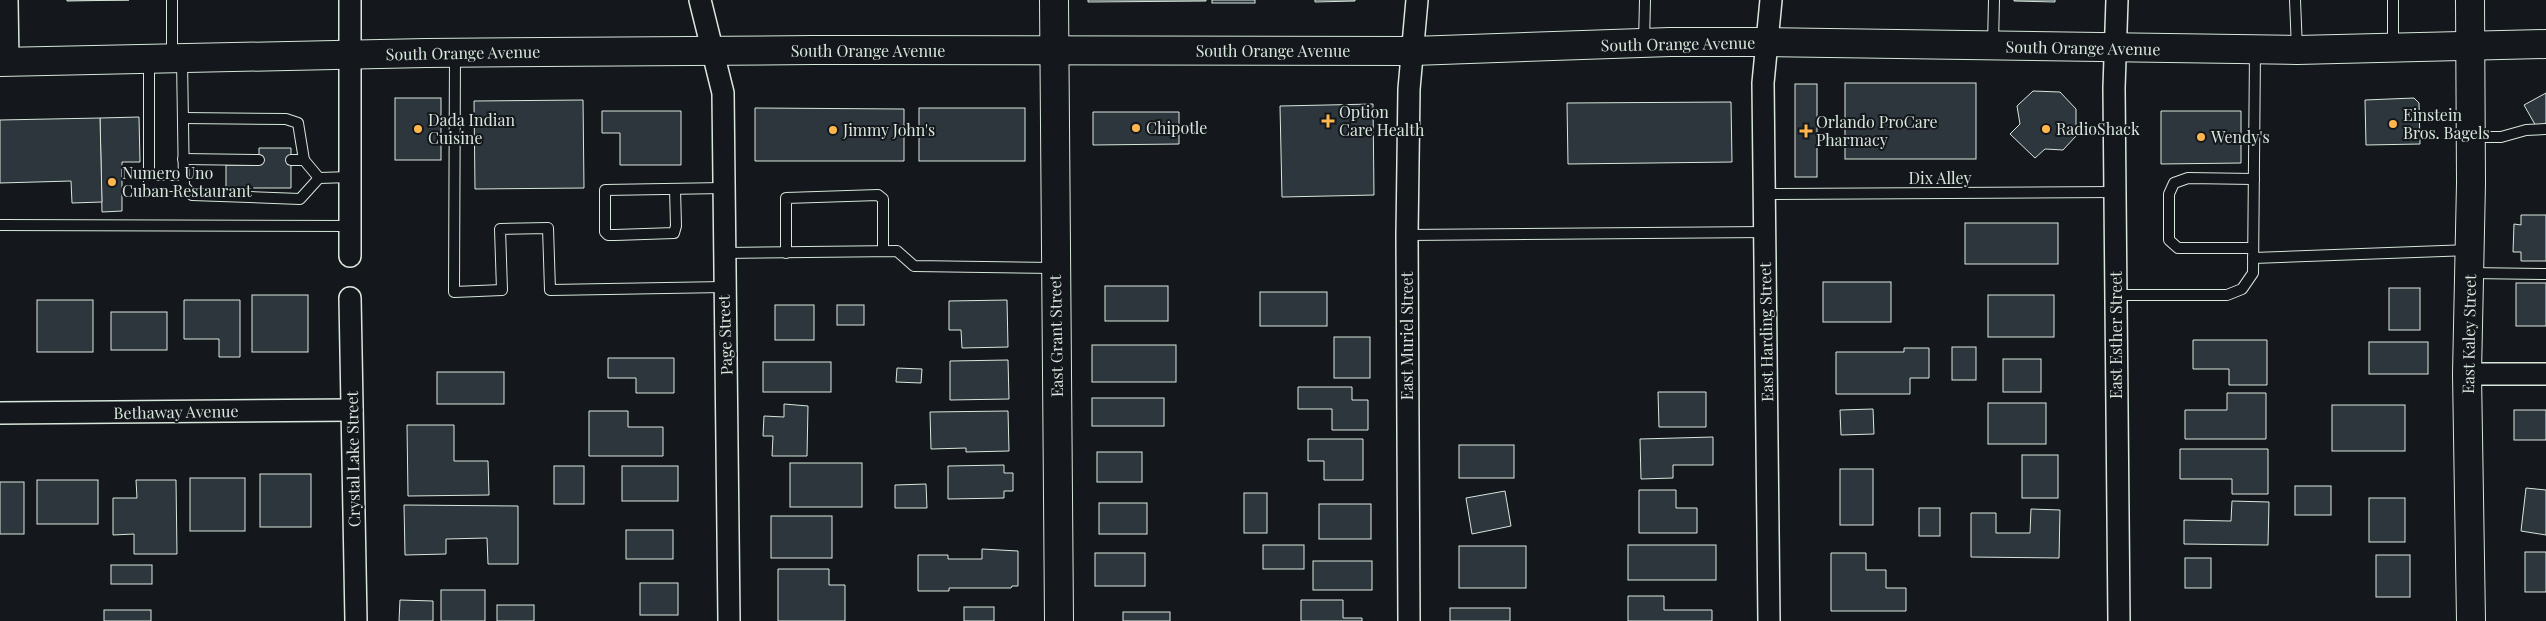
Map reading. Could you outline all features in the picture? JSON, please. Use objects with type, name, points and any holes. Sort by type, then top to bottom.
[{"type":"main road","name":"East Grant Street","points":[[1054,0],[1059,621]]},
{"type":"main road","name":"East Kaley Street","points":[[2470,0],[2470,262],[2467,374],[2471,621]]},
{"type":"main road","name":"South Orange Avenue","points":[[4,62],[350,54],[813,50],[1054,52],[1413,51],[1767,42],[2255,50],[2392,49],[2546,44]]},
{"type":"street","points":[[4,62],[7,0]]},
{"type":"street","points":[[350,0],[350,256]]},
{"type":"street","name":"Page Street","points":[[700,0],[711,51],[723,93],[729,621]]},
{"type":"street","name":"East Muriel Street","points":[[1409,621],[1407,235],[1409,89],[1417,0]]},
{"type":"street","name":"East Harding Street","points":[[1769,621],[1763,83],[1771,0]]},
{"type":"street","name":"East Esther Street","points":[[2117,0],[2115,192],[2119,621]]},
{"type":"street","name":"Crystal Lake Street","points":[[350,298],[356,621]]},
{"type":"street","points":[[2467,374],[2546,374]]},
{"type":"street","name":"Bethaway Avenue","points":[[0,414],[352,410]]},
{"type":"lane","points":[[172,0],[168,57],[149,186],[184,186]]},
{"type":"lane","points":[[1644,44],[1645,0]]},
{"type":"lane","points":[[1993,46],[1994,0]]},
{"type":"lane","points":[[2295,0],[2297,50]]},
{"type":"lane","points":[[2392,49],[2393,0]]},
{"type":"lane","points":[[2116,295],[2227,294],[2242,289],[2253,273],[2255,50]]},
{"type":"lane","points":[[454,53],[454,292],[502,290],[500,229],[548,228],[550,290],[724,287]]},
{"type":"lane","points":[[168,57],[184,118],[184,186],[192,195],[300,198],[319,178],[350,177]]},
{"type":"lane","points":[[184,118],[286,119],[298,123],[304,160],[319,178]]},
{"type":"lane","points":[[2471,137],[2501,137],[2526,130],[2546,129]]},
{"type":"lane","points":[[184,159],[259,160]]},
{"type":"lane","points":[[290,160],[304,160]]},
{"type":"lane","points":[[2254,179],[2188,178],[2174,183],[2169,194],[2169,240],[2178,248],[2470,262],[2546,274]]},
{"type":"lane","points":[[674,189],[676,226],[674,233],[665,235],[608,235],[604,232],[605,190],[724,188]]},
{"type":"lane","name":"Dix Alley","points":[[1764,194],[2115,192]]},
{"type":"lane","points":[[786,252],[786,198],[878,195],[882,199],[883,252]]},
{"type":"lane","points":[[0,225],[350,226]]},
{"type":"lane","points":[[1407,235],[1765,232]]},
{"type":"lane","points":[[724,253],[897,251],[914,266],[1055,268]]},
{"type":"building","points":[[67,0],[129,0],[67,1]]},
{"type":"building","points":[[1088,0],[1206,0],[1206,1],[1088,2]]},
{"type":"building","points":[[1212,0],[1255,0],[1255,3],[1212,3]]},
{"type":"building","points":[[1315,0],[1355,0],[1355,1],[1315,2]]},
{"type":"building","points":[[2055,0],[2055,2],[2014,1]]},
{"type":"building","points":[[1845,83],[1976,83],[1976,159],[1845,159]]},
{"type":"building","name":"Orlando ProCare Pharmacy","points":[[1795,84],[1817,84],[1817,177],[1795,177]]},
{"type":"building","name":"RadioShack","points":[[2033,91],[2060,92],[2076,109],[2076,136],[2063,150],[2045,149],[2035,158],[2010,134],[2020,124],[2017,106]]},
{"type":"building","points":[[2546,93],[2546,123],[2537,128],[2524,105]]},
{"type":"building","name":"Dada Indian Cuisine","points":[[395,98],[441,98],[441,160],[395,160]]},
{"type":"building","name":"Einstein Bros. Bagels","points":[[2414,98],[2419,103],[2420,144],[2366,145],[2365,100]]},
{"type":"building","points":[[583,100],[584,188],[475,189],[474,101]]},
{"type":"building","points":[[1731,102],[1732,162],[1568,164],[1567,103]]},
{"type":"building","points":[[1373,104],[1374,195],[1282,197],[1280,106]]},
{"type":"building","points":[[755,108],[904,109],[904,161],[755,161]]},
{"type":"building","points":[[919,108],[1025,108],[1025,161],[919,161]]},
{"type":"building","points":[[602,111],[681,111],[681,165],[620,165],[620,133],[602,133]]},
{"type":"building","name":"Wendy's","points":[[2161,111],[2241,111],[2241,163],[2161,164]]},
{"type":"building","name":"Chipotle","points":[[1093,112],[1179,112],[1179,144],[1093,145]]},
{"type":"building","name":"Numero Uno Cuban Restaurant","points":[[139,117],[140,162],[122,162],[122,211],[102,212],[100,118]]},
{"type":"building","points":[[100,118],[102,202],[72,203],[71,181],[0,183],[0,120]]},
{"type":"building","points":[[259,148],[291,148],[291,188],[226,188],[226,165],[259,165]]},
{"type":"building","points":[[2521,215],[2546,215],[2546,261],[2521,261],[2521,252],[2513,252],[2514,224],[2521,225]]},
{"type":"building","points":[[1965,223],[2058,223],[2058,264],[1965,264]]},
{"type":"building","points":[[1823,282],[1891,282],[1891,322],[1823,322]]},
{"type":"building","points":[[2516,283],[2546,283],[2546,326],[2516,326]]},
{"type":"building","points":[[1105,286],[1168,286],[1168,321],[1105,321]]},
{"type":"building","points":[[2389,288],[2420,288],[2420,330],[2389,330]]},
{"type":"building","points":[[1260,292],[1327,292],[1327,326],[1260,326]]},
{"type":"building","points":[[252,295],[308,295],[308,352],[252,352]]},
{"type":"building","points":[[1988,295],[2054,295],[2054,337],[1988,337]]},
{"type":"building","points":[[37,300],[93,300],[93,352],[37,352]]},
{"type":"building","points":[[184,300],[240,300],[240,357],[219,357],[219,339],[184,339]]},
{"type":"building","points":[[1007,300],[1008,347],[962,348],[961,330],[949,330],[949,301]]},
{"type":"building","points":[[775,305],[814,305],[814,340],[775,340]]},
{"type":"building","points":[[837,305],[864,305],[864,325],[837,325]]},
{"type":"building","points":[[111,312],[167,312],[167,350],[111,350]]},
{"type":"building","points":[[1334,337],[1370,337],[1370,378],[1334,378]]},
{"type":"building","points":[[2193,340],[2267,340],[2267,385],[2229,385],[2229,369],[2193,369]]},
{"type":"building","points":[[2369,342],[2428,342],[2428,374],[2369,374]]},
{"type":"building","points":[[1092,345],[1176,345],[1176,382],[1092,382]]},
{"type":"building","points":[[1952,347],[1976,347],[1976,380],[1952,380]]},
{"type":"building","points":[[1904,348],[1929,348],[1929,378],[1910,378],[1910,394],[1836,394],[1836,352],[1904,352]]},
{"type":"building","points":[[608,358],[674,358],[674,393],[636,393],[636,378],[608,378]]},
{"type":"building","points":[[2003,359],[2041,359],[2041,392],[2003,392]]},
{"type":"building","points":[[1008,360],[1009,399],[950,400],[950,361]]},
{"type":"building","points":[[763,362],[831,362],[831,392],[763,392]]},
{"type":"building","points":[[897,368],[922,369],[921,383],[896,382]]},
{"type":"building","points":[[437,372],[504,372],[504,404],[437,404]]},
{"type":"building","points":[[1298,387],[1352,387],[1352,400],[1368,400],[1368,430],[1332,430],[1332,409],[1298,409]]},
{"type":"building","points":[[1658,392],[1706,392],[1706,427],[1659,427]]},
{"type":"building","points":[[2227,393],[2266,393],[2266,439],[2185,439],[2185,410],[2227,410]]},
{"type":"building","points":[[1092,398],[1164,398],[1164,426],[1092,426]]},
{"type":"building","points":[[1988,403],[2046,403],[2046,444],[1988,444]]},
{"type":"building","points":[[784,404],[808,406],[807,456],[772,456],[773,436],[763,436],[764,416],[784,417]]},
{"type":"building","points":[[2332,405],[2405,405],[2405,451],[2332,451]]},
{"type":"building","points":[[1873,409],[1874,434],[1841,435],[1840,410]]},
{"type":"building","points":[[2514,410],[2546,410],[2546,440],[2514,440]]},
{"type":"building","points":[[589,411],[628,411],[628,427],[663,427],[663,456],[589,456]]},
{"type":"building","points":[[1008,411],[1009,451],[966,452],[966,448],[931,449],[930,412]]},
{"type":"building","points":[[407,425],[454,425],[454,461],[488,461],[489,495],[408,496]]},
{"type":"building","points":[[1713,437],[1713,465],[1673,465],[1673,478],[1641,479],[1640,439]]},
{"type":"building","points":[[1308,439],[1363,439],[1363,480],[1324,480],[1324,461],[1308,461]]},
{"type":"building","points":[[1459,445],[1514,445],[1514,478],[1459,478]]},
{"type":"building","points":[[2180,449],[2268,449],[2268,494],[2232,494],[2232,479],[2180,479]]},
{"type":"building","points":[[1097,452],[1142,452],[1142,482],[1097,482]]},
{"type":"building","points":[[2022,455],[2058,455],[2058,498],[2022,498]]},
{"type":"building","points":[[790,463],[862,463],[862,507],[790,507]]},
{"type":"building","points":[[1004,465],[1004,473],[1013,473],[1013,491],[1004,491],[1004,498],[948,499],[948,466]]},
{"type":"building","points":[[554,466],[584,466],[584,504],[554,504]]},
{"type":"building","points":[[622,466],[678,466],[678,501],[622,501]]},
{"type":"building","points":[[1840,469],[1873,469],[1873,525],[1840,525]]},
{"type":"building","points":[[260,474],[311,474],[311,527],[260,527]]},
{"type":"building","points":[[190,478],[245,478],[245,531],[190,531]]},
{"type":"building","points":[[37,480],[98,480],[98,524],[37,524]]},
{"type":"building","points":[[136,480],[176,480],[177,554],[134,554],[134,534],[113,535],[113,498],[137,498]]},
{"type":"building","points":[[0,482],[24,482],[24,534],[0,534]]},
{"type":"building","points":[[926,484],[927,508],[895,508],[895,485]]},
{"type":"building","points":[[2295,486],[2331,486],[2331,515],[2295,515]]},
{"type":"building","points":[[2526,488],[2546,490],[2546,535],[2521,531]]},
{"type":"building","points":[[1639,490],[1676,490],[1676,508],[1697,508],[1697,533],[1639,533]]},
{"type":"building","points":[[1505,491],[1511,526],[1472,534],[1466,498]]},
{"type":"building","points":[[1244,493],[1267,493],[1267,533],[1244,533]]},
{"type":"building","points":[[2369,498],[2405,498],[2405,542],[2369,542]]},
{"type":"building","points":[[2232,501],[2269,502],[2268,545],[2184,544],[2184,520],[2231,521]]},
{"type":"building","points":[[1099,503],[1147,503],[1147,534],[1099,534]]},
{"type":"building","points":[[1319,504],[1371,504],[1371,539],[1319,539]]},
{"type":"building","points":[[404,505],[518,506],[518,564],[488,564],[487,538],[446,539],[446,554],[405,555]]},
{"type":"building","points":[[1919,508],[1940,508],[1940,536],[1919,536]]},
{"type":"building","points":[[2031,509],[2060,510],[2059,558],[1971,557],[1971,513],[1996,513],[1996,533],[2030,533]]},
{"type":"building","points":[[771,516],[832,516],[832,558],[771,558]]},
{"type":"building","points":[[626,530],[673,530],[673,559],[626,559]]},
{"type":"building","points":[[1263,545],[1304,545],[1304,569],[1263,569]]},
{"type":"building","points":[[1628,545],[1716,545],[1716,580],[1628,580]]},
{"type":"building","points":[[1459,546],[1526,546],[1526,588],[1459,588]]},
{"type":"building","points":[[982,549],[1018,551],[1018,586],[1012,586],[1011,588],[949,588],[949,591],[918,591],[918,555],[948,555],[948,559],[982,559]]},
{"type":"building","points":[[2525,552],[2546,552],[2546,592],[2525,592]]},
{"type":"building","points":[[1095,553],[1145,553],[1145,586],[1095,586]]},
{"type":"building","points":[[1831,553],[1866,553],[1866,570],[1886,570],[1886,588],[1906,588],[1906,611],[1831,611]]},
{"type":"building","points":[[2376,555],[2410,555],[2410,597],[2376,597]]},
{"type":"building","points":[[2185,558],[2211,558],[2211,588],[2185,588]]},
{"type":"building","points":[[1313,561],[1372,561],[1372,590],[1313,590]]},
{"type":"building","points":[[111,565],[152,565],[152,584],[111,584]]},
{"type":"building","points":[[778,569],[829,569],[829,585],[845,585],[845,621],[778,621]]},
{"type":"building","points":[[640,583],[678,583],[678,615],[640,615]]},
{"type":"building","points":[[441,590],[485,590],[485,621],[441,621]]},
{"type":"building","points":[[1628,596],[1664,596],[1664,610],[1712,610],[1712,621],[1628,621]]},
{"type":"building","points":[[400,600],[433,601],[433,621],[399,621]]},
{"type":"building","points":[[1301,600],[1343,600],[1343,618],[1362,618],[1362,621],[1301,621]]},
{"type":"building","points":[[497,605],[534,605],[534,621],[497,621]]},
{"type":"building","points":[[964,607],[994,607],[994,621],[964,621]]},
{"type":"building","points":[[1450,608],[1510,608],[1510,621],[1450,621]]},
{"type":"building","points":[[104,610],[151,610],[151,621],[104,621]]},
{"type":"building","points":[[1123,612],[1170,612],[1170,621],[1123,621]]},
{"type":"place","name":"Option Care Health","points":[[1328,121]]},
{"type":"place","name":"Einstein Bros. Bagels","points":[[2393,124]]},
{"type":"place","name":"Chipotle","points":[[1136,128]]},
{"type":"place","name":"Dada Indian Cuisine","points":[[418,129]]},
{"type":"place","name":"RadioShack","points":[[2046,129]]},
{"type":"place","name":"Jimmy John's","points":[[833,130]]},
{"type":"place","name":"Orlando ProCare Pharmacy","points":[[1806,131]]},
{"type":"place","name":"Wendy's","points":[[2201,137]]},
{"type":"place","name":"Numero Uno Cuban Restaurant","points":[[112,182]]}]
